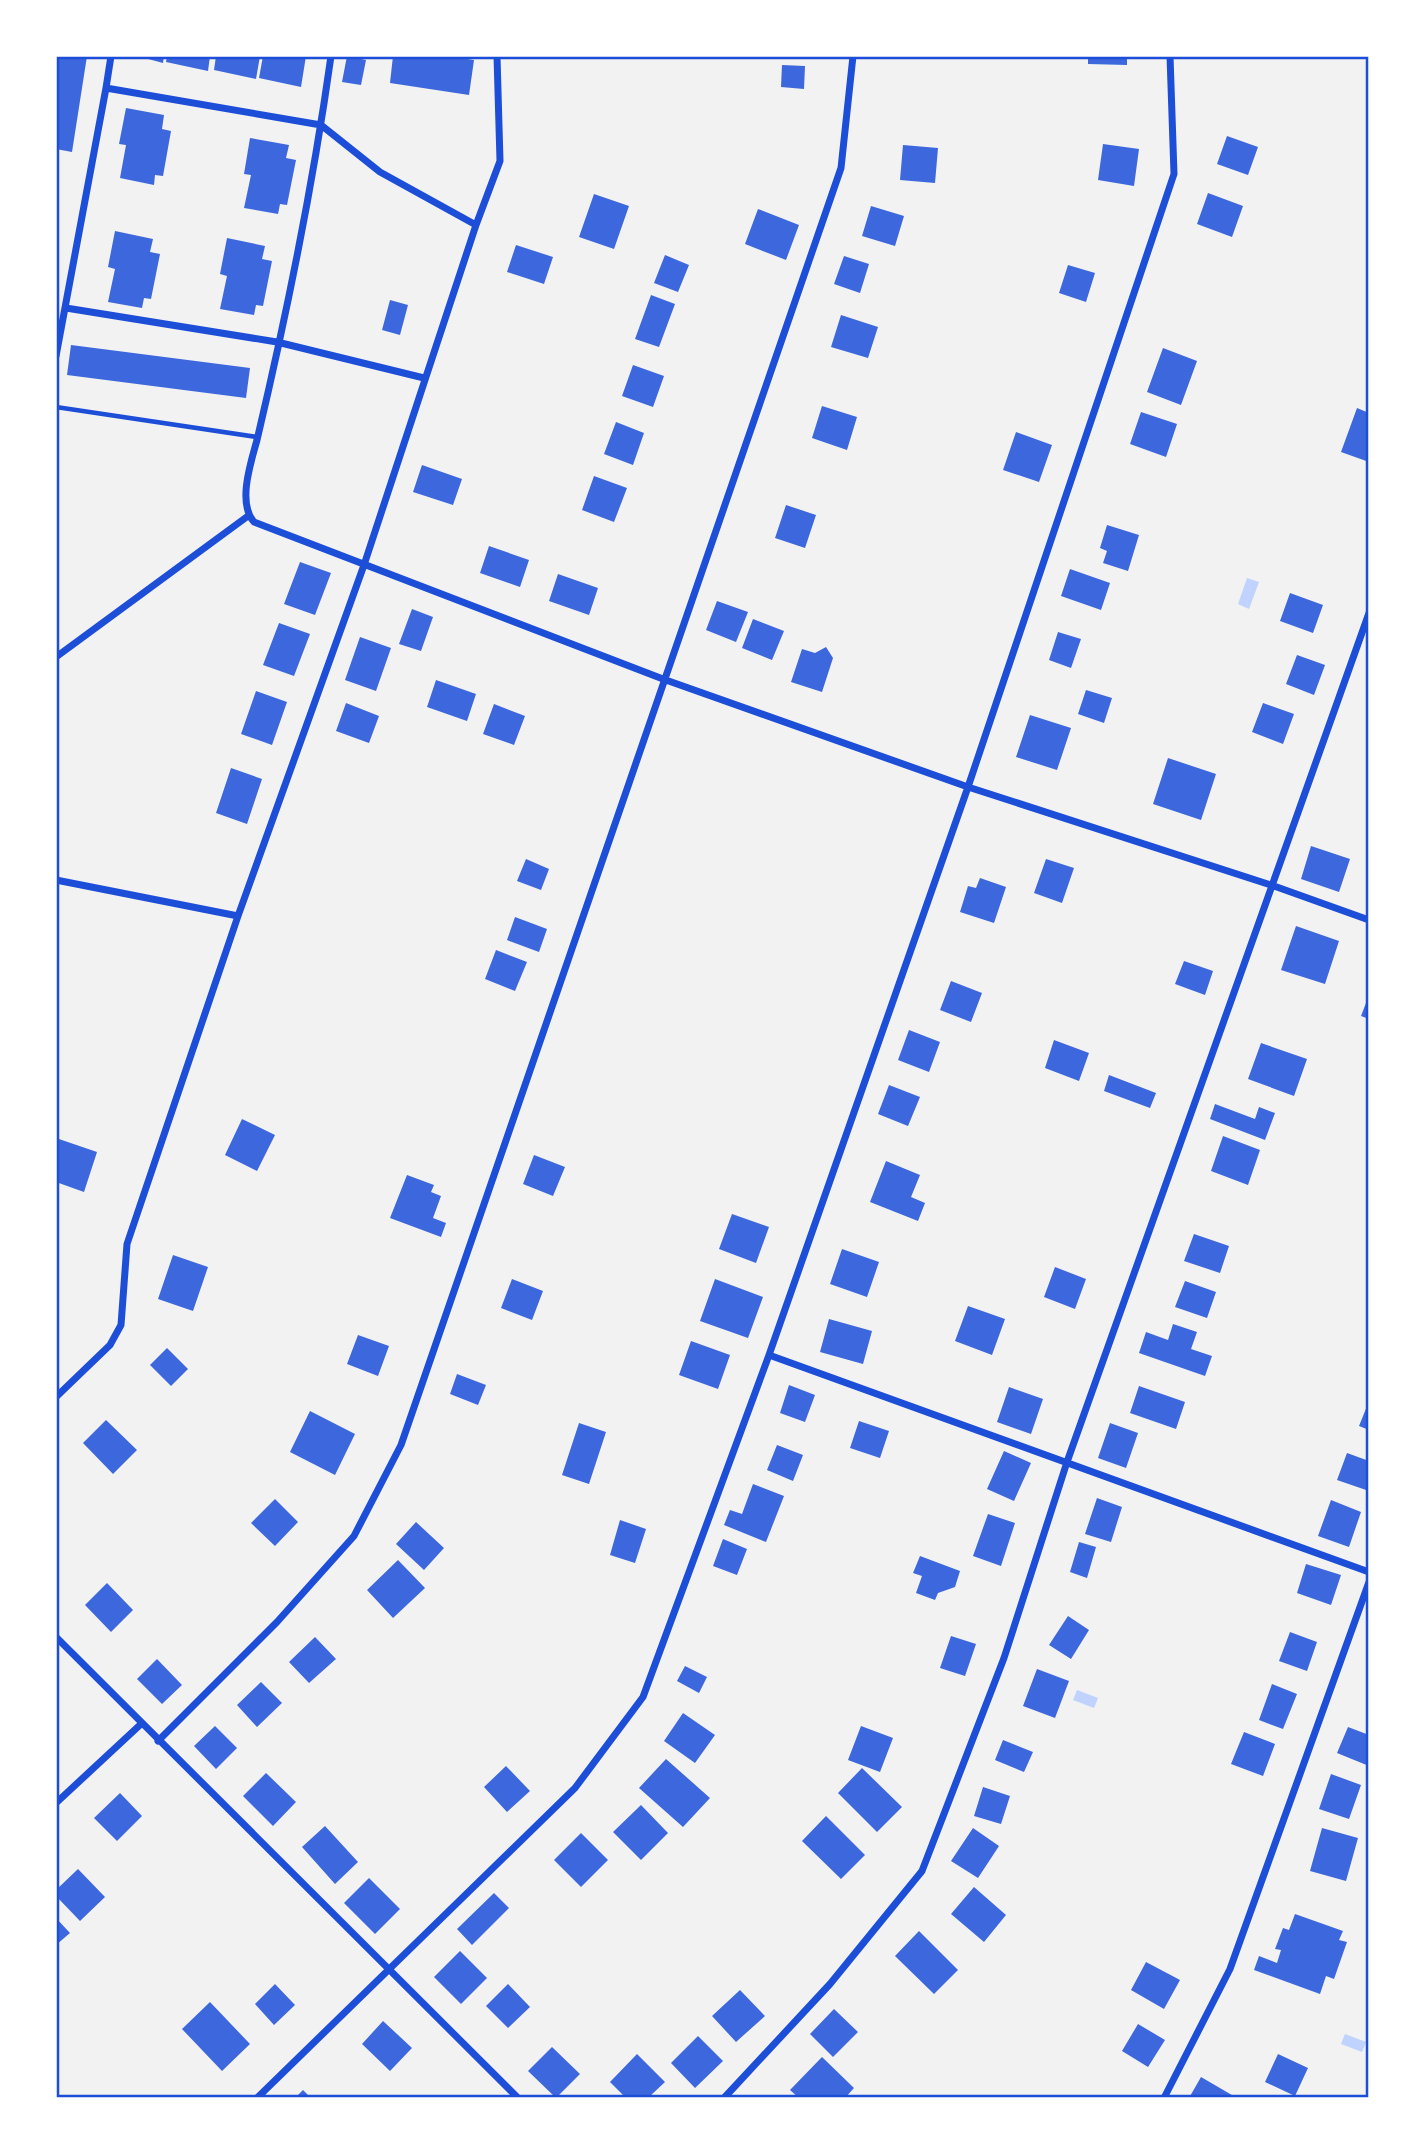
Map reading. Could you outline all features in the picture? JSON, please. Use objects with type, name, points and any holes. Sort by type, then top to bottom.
[{"type":"street","points":[[56,356],[111,56]]},
{"type":"street","points":[[331,56],[321,125],[257,438],[246,505],[248,516],[263,527],[663,679],[968,787],[1274,886],[1369,920]]},
{"type":"street","points":[[56,1397],[110,1345],[121,1325],[127,1244],[238,916],[364,565],[424,378],[500,161],[497,56]]},
{"type":"street","points":[[158,1741],[277,1622],[354,1536],[401,1445],[841,168],[853,56]]},
{"type":"street","points":[[257,2098],[575,1788],[643,1697],[769,1355],[968,787],[1174,174],[1170,56]]},
{"type":"street","points":[[106,88],[321,125],[380,172],[476,225]]},
{"type":"street","points":[[66,308],[277,342],[424,378]]},
{"type":"street","points":[[56,657],[248,516]]},
{"type":"street","points":[[724,2098],[830,1984],[922,1871],[1004,1658],[1067,1462],[1274,886],[1369,612]]},
{"type":"street","points":[[56,880],[238,916]]},
{"type":"street","points":[[769,1355],[1369,1572]]},
{"type":"street","points":[[1164,2098],[1230,1969],[1369,1582]]},
{"type":"street","points":[[56,1637],[517,2098]]},
{"type":"street","points":[[56,1803],[141,1724]]},
{"type":"lane","points":[[56,407],[257,438]]},
{"type":"water","points":[[1247,578],[1259,582],[1249,609],[1238,604]]},
{"type":"water","points":[[1077,1690],[1098,1698],[1094,1708],[1073,1700]]},
{"type":"water","points":[[1345,2034],[1366,2042],[1362,2052],[1341,2044]]},
{"type":"building","points":[[56,56],[87,56],[72,152],[56,149]]},
{"type":"building","points":[[137,56],[164,56],[163,63]]},
{"type":"building","points":[[167,56],[210,56],[208,71],[166,62]]},
{"type":"building","points":[[216,56],[260,56],[256,79],[214,70]]},
{"type":"building","points":[[263,56],[306,56],[301,87],[259,78]]},
{"type":"building","points":[[347,56],[366,60],[361,85],[342,82]]},
{"type":"building","points":[[393,56],[448,56],[474,60],[469,95],[390,83]]},
{"type":"building","points":[[1088,56],[1127,56],[1127,65],[1088,64]]},
{"type":"building","points":[[782,65],[805,66],[804,89],[781,87]]},
{"type":"building","points":[[126,108],[164,115],[162,129],[171,131],[163,176],[155,175],[154,185],[120,178],[126,145],[119,144]]},
{"type":"building","points":[[1227,136],[1258,147],[1248,175],[1217,164]]},
{"type":"building","points":[[250,138],[289,145],[286,158],[296,160],[287,205],[280,204],[278,214],[244,208],[251,175],[244,174]]},
{"type":"building","points":[[1103,144],[1139,149],[1134,186],[1098,180]]},
{"type":"building","points":[[903,145],[938,148],[935,183],[900,180]]},
{"type":"building","points":[[1208,193],[1243,206],[1232,237],[1197,224]]},
{"type":"building","points":[[594,194],[629,206],[614,249],[579,237]]},
{"type":"building","points":[[871,206],[904,216],[895,246],[862,236]]},
{"type":"building","points":[[758,209],[799,225],[786,260],[745,244]]},
{"type":"building","points":[[115,231],[153,239],[150,252],[160,254],[151,299],[144,298],[142,308],[108,302],[115,269],[108,267]]},
{"type":"building","points":[[227,238],[265,246],[262,259],[272,261],[263,306],[256,305],[254,315],[220,309],[227,276],[220,274]]},
{"type":"building","points":[[516,245],[553,257],[544,284],[507,272]]},
{"type":"building","points":[[665,255],[689,265],[678,292],[654,283]]},
{"type":"building","points":[[844,256],[869,264],[860,293],[834,284]]},
{"type":"building","points":[[1068,265],[1095,273],[1086,302],[1059,293]]},
{"type":"building","points":[[651,295],[675,304],[659,347],[635,339]]},
{"type":"building","points":[[390,300],[408,305],[400,335],[382,330]]},
{"type":"building","points":[[841,315],[878,327],[868,358],[831,347]]},
{"type":"building","points":[[71,345],[250,368],[246,398],[67,375]]},
{"type":"building","points":[[1163,348],[1197,361],[1181,405],[1147,392]]},
{"type":"building","points":[[633,365],[664,376],[653,407],[622,396]]},
{"type":"building","points":[[822,406],[857,417],[847,450],[812,438]]},
{"type":"building","points":[[1357,408],[1369,413],[1369,462],[1341,452]]},
{"type":"building","points":[[1141,412],[1177,424],[1166,457],[1130,444]]},
{"type":"building","points":[[616,422],[644,433],[633,465],[604,454]]},
{"type":"building","points":[[1016,432],[1052,445],[1039,482],[1003,470]]},
{"type":"building","points":[[422,465],[462,479],[453,505],[413,492]]},
{"type":"building","points":[[594,476],[627,488],[614,522],[582,510]]},
{"type":"building","points":[[786,505],[816,515],[805,548],[775,538]]},
{"type":"building","points":[[1107,525],[1139,535],[1128,571],[1103,563],[1107,551],[1100,548]]},
{"type":"building","points":[[489,546],[529,560],[520,587],[480,573]]},
{"type":"building","points":[[300,562],[331,573],[315,615],[284,604]]},
{"type":"building","points":[[1070,569],[1110,583],[1101,610],[1061,596]]},
{"type":"building","points":[[558,574],[598,588],[589,615],[549,601]]},
{"type":"building","points":[[1290,593],[1323,605],[1313,633],[1280,621]]},
{"type":"building","points":[[717,601],[748,612],[736,642],[706,630]]},
{"type":"building","points":[[412,609],[433,617],[421,651],[399,644]]},
{"type":"building","points":[[753,619],[784,631],[772,660],[742,648]]},
{"type":"building","points":[[279,623],[310,634],[294,676],[263,665]]},
{"type":"building","points":[[1058,632],[1081,639],[1071,668],[1049,660]]},
{"type":"building","points":[[360,637],[391,648],[376,691],[345,680]]},
{"type":"building","points":[[826,647],[833,658],[822,692],[791,682],[802,649],[815,653]]},
{"type":"building","points":[[1297,655],[1325,665],[1314,695],[1286,684]]},
{"type":"building","points":[[436,680],[476,694],[467,721],[427,707]]},
{"type":"building","points":[[1086,690],[1112,698],[1104,723],[1078,714]]},
{"type":"building","points":[[256,691],[287,702],[272,745],[241,734]]},
{"type":"building","points":[[346,703],[379,716],[369,743],[336,731]]},
{"type":"building","points":[[1263,703],[1294,714],[1283,744],[1252,732]]},
{"type":"building","points":[[494,704],[525,716],[514,745],[483,734]]},
{"type":"building","points":[[1030,715],[1071,728],[1057,770],[1016,757]]},
{"type":"building","points":[[1168,758],[1216,774],[1201,820],[1153,804]]},
{"type":"building","points":[[231,768],[262,779],[247,824],[216,813]]},
{"type":"building","points":[[1311,846],[1350,859],[1339,892],[1301,879]]},
{"type":"building","points":[[526,859],[549,869],[541,890],[517,881]]},
{"type":"building","points":[[1046,859],[1074,868],[1062,903],[1034,893]]},
{"type":"building","points":[[980,878],[1006,887],[994,923],[960,912],[968,886],[976,888]]},
{"type":"building","points":[[515,917],[547,929],[539,952],[507,940]]},
{"type":"building","points":[[1296,926],[1339,941],[1325,984],[1281,970]]},
{"type":"building","points":[[496,950],[527,962],[515,991],[485,979]]},
{"type":"building","points":[[1184,961],[1213,971],[1205,995],[1175,984]]},
{"type":"building","points":[[951,981],[982,993],[971,1022],[940,1010]]},
{"type":"building","points":[[1369,995],[1369,1019],[1361,1016]]},
{"type":"building","points":[[909,1030],[940,1042],[929,1072],[898,1060]]},
{"type":"building","points":[[1054,1040],[1089,1053],[1079,1081],[1045,1068]]},
{"type":"building","points":[[1261,1043],[1307,1059],[1294,1096],[1248,1079]]},
{"type":"building","points":[[1109,1075],[1156,1093],[1150,1108],[1104,1091]]},
{"type":"building","points":[[889,1085],[920,1097],[908,1126],[878,1114]]},
{"type":"building","points":[[1215,1104],[1255,1119],[1259,1107],[1275,1113],[1265,1140],[1210,1119]]},
{"type":"building","points":[[242,1119],[275,1135],[257,1171],[225,1155]]},
{"type":"building","points":[[1223,1136],[1260,1150],[1248,1185],[1211,1171]]},
{"type":"building","points":[[56,1138],[97,1152],[84,1192],[56,1182]]},
{"type":"building","points":[[534,1155],[565,1167],[553,1196],[523,1184]]},
{"type":"building","points":[[886,1161],[920,1175],[911,1197],[925,1203],[918,1221],[870,1202]]},
{"type":"building","points":[[407,1175],[434,1185],[431,1192],[441,1196],[433,1218],[446,1223],[441,1237],[390,1218]]},
{"type":"building","points":[[732,1214],[769,1227],[756,1263],[719,1249]]},
{"type":"building","points":[[1194,1234],[1229,1246],[1220,1273],[1184,1261]]},
{"type":"building","points":[[842,1249],[879,1262],[867,1297],[830,1284]]},
{"type":"building","points":[[173,1255],[208,1267],[193,1311],[158,1299]]},
{"type":"building","points":[[1055,1267],[1086,1279],[1075,1309],[1044,1297]]},
{"type":"building","points":[[512,1279],[543,1291],[532,1320],[501,1308]]},
{"type":"building","points":[[715,1279],[763,1297],[748,1338],[700,1321]]},
{"type":"building","points":[[1185,1281],[1216,1292],[1207,1318],[1175,1307]]},
{"type":"building","points":[[968,1306],[1005,1319],[992,1355],[955,1341]]},
{"type":"building","points":[[829,1319],[872,1331],[863,1364],[820,1352]]},
{"type":"building","points":[[1173,1324],[1197,1332],[1191,1349],[1212,1356],[1205,1376],[1139,1353],[1146,1332],[1168,1340]]},
{"type":"building","points":[[358,1335],[389,1346],[378,1376],[347,1364]]},
{"type":"building","points":[[691,1341],[730,1355],[718,1389],[679,1375]]},
{"type":"building","points":[[167,1348],[188,1369],[171,1386],[150,1365]]},
{"type":"building","points":[[457,1374],[486,1385],[478,1405],[450,1394]]},
{"type":"building","points":[[789,1385],[815,1395],[805,1422],[780,1413]]},
{"type":"building","points":[[1139,1386],[1185,1402],[1176,1429],[1130,1413]]},
{"type":"building","points":[[1009,1387],[1043,1399],[1031,1434],[997,1422]]},
{"type":"building","points":[[1369,1401],[1369,1430],[1359,1426]]},
{"type":"building","points":[[310,1411],[355,1434],[335,1475],[290,1452]]},
{"type":"building","points":[[106,1420],[137,1450],[113,1474],[83,1443]]},
{"type":"building","points":[[859,1421],[889,1431],[880,1458],[850,1448]]},
{"type":"building","points":[[579,1423],[606,1432],[589,1484],[562,1475]]},
{"type":"building","points":[[1110,1423],[1138,1433],[1126,1468],[1098,1458]]},
{"type":"building","points":[[777,1445],[803,1455],[793,1481],[767,1470]]},
{"type":"building","points":[[1004,1451],[1031,1463],[1014,1501],[987,1489]]},
{"type":"building","points":[[1347,1453],[1369,1461],[1369,1491],[1337,1480]]},
{"type":"building","points":[[753,1484],[784,1496],[766,1542],[724,1525],[730,1510],[742,1514]]},
{"type":"building","points":[[1097,1498],[1122,1507],[1111,1542],[1085,1534]]},
{"type":"building","points":[[275,1499],[298,1522],[275,1546],[251,1523]]},
{"type":"building","points":[[1331,1500],[1361,1512],[1349,1547],[1318,1536]]},
{"type":"building","points":[[988,1514],[1015,1523],[1001,1566],[973,1556]]},
{"type":"building","points":[[620,1520],[646,1529],[635,1563],[610,1555]]},
{"type":"building","points":[[416,1522],[444,1548],[424,1570],[396,1544]]},
{"type":"building","points":[[723,1539],[747,1549],[737,1575],[713,1566]]},
{"type":"building","points":[[1079,1542],[1096,1547],[1087,1578],[1070,1572]]},
{"type":"building","points":[[920,1556],[960,1571],[955,1587],[938,1593],[935,1600],[916,1593],[922,1576],[913,1573]]},
{"type":"building","points":[[398,1560],[425,1588],[393,1618],[367,1590]]},
{"type":"building","points":[[1306,1564],[1341,1575],[1331,1605],[1297,1593]]},
{"type":"building","points":[[107,1583],[133,1610],[111,1632],[85,1605]]},
{"type":"building","points":[[1068,1616],[1089,1630],[1071,1659],[1049,1645]]},
{"type":"building","points":[[1290,1632],[1317,1642],[1307,1671],[1279,1661]]},
{"type":"building","points":[[951,1636],[976,1644],[965,1676],[940,1668]]},
{"type":"building","points":[[315,1637],[336,1659],[309,1683],[289,1662]]},
{"type":"building","points":[[157,1659],[182,1685],[162,1704],[137,1679]]},
{"type":"building","points":[[685,1666],[707,1677],[699,1693],[677,1681]]},
{"type":"building","points":[[1037,1669],[1069,1681],[1055,1718],[1023,1706]]},
{"type":"building","points":[[261,1682],[282,1703],[257,1727],[237,1705]]},
{"type":"building","points":[[1272,1684],[1297,1694],[1283,1729],[1259,1720]]},
{"type":"building","points":[[683,1713],[715,1735],[695,1763],[664,1741]]},
{"type":"building","points":[[215,1726],[237,1748],[216,1769],[194,1746]]},
{"type":"building","points":[[861,1726],[893,1738],[880,1772],[848,1760]]},
{"type":"building","points":[[1348,1727],[1369,1735],[1369,1766],[1337,1753]]},
{"type":"building","points":[[1244,1732],[1275,1744],[1263,1776],[1231,1764]]},
{"type":"building","points":[[1003,1740],[1033,1752],[1024,1772],[995,1760]]},
{"type":"building","points":[[666,1759],[710,1798],[683,1827],[639,1788]]},
{"type":"building","points":[[506,1766],[530,1791],[507,1812],[484,1787]]},
{"type":"building","points":[[862,1768],[902,1807],[877,1832],[838,1793]]},
{"type":"building","points":[[266,1773],[296,1802],[273,1826],[243,1796]]},
{"type":"building","points":[[1331,1774],[1361,1785],[1349,1819],[1319,1809]]},
{"type":"building","points":[[983,1787],[1010,1796],[1001,1824],[974,1816]]},
{"type":"building","points":[[120,1793],[142,1816],[117,1841],[94,1818]]},
{"type":"building","points":[[641,1805],[668,1833],[641,1860],[613,1832]]},
{"type":"building","points":[[826,1816],[865,1855],[841,1879],[802,1841]]},
{"type":"building","points":[[325,1826],[358,1862],[335,1884],[302,1847]]},
{"type":"building","points":[[973,1828],[999,1846],[978,1878],[951,1861]]},
{"type":"building","points":[[1322,1828],[1358,1838],[1346,1881],[1310,1871]]},
{"type":"building","points":[[581,1833],[608,1860],[581,1887],[554,1860]]},
{"type":"building","points":[[78,1869],[105,1897],[80,1921],[56,1896],[56,1890]]},
{"type":"building","points":[[369,1878],[400,1909],[375,1934],[344,1903]]},
{"type":"building","points":[[974,1887],[1006,1915],[984,1942],[951,1914]]},
{"type":"building","points":[[494,1893],[509,1908],[472,1945],[457,1929]]},
{"type":"building","points":[[1295,1914],[1343,1931],[1339,1940],[1347,1942],[1334,1979],[1326,1976],[1320,1994],[1254,1970],[1259,1956],[1277,1963],[1281,1950],[1275,1949],[1283,1928],[1289,1930]]},
{"type":"building","points":[[56,1918],[70,1933],[56,1945]]},
{"type":"building","points":[[919,1931],[958,1970],[934,1994],[895,1956]]},
{"type":"building","points":[[460,1951],[487,1978],[461,2004],[434,1977]]},
{"type":"building","points":[[1146,1962],[1180,1980],[1164,2009],[1131,1990]]},
{"type":"building","points":[[275,1984],[295,2005],[274,2025],[255,2004]]},
{"type":"building","points":[[508,1984],[530,2007],[508,2028],[486,2006]]},
{"type":"building","points":[[740,1990],[765,2016],[736,2042],[712,2016]]},
{"type":"building","points":[[210,2002],[250,2044],[222,2071],[182,2029]]},
{"type":"building","points":[[834,2009],[858,2032],[833,2057],[810,2034]]},
{"type":"building","points":[[383,2021],[412,2048],[390,2071],[362,2044]]},
{"type":"building","points":[[1138,2024],[1165,2040],[1148,2067],[1122,2051]]},
{"type":"building","points":[[698,2036],[723,2061],[695,2088],[671,2063]]},
{"type":"building","points":[[552,2047],[580,2074],[556,2098],[528,2071]]},
{"type":"building","points":[[637,2054],[665,2082],[648,2098],[626,2098],[610,2082]]},
{"type":"building","points":[[1278,2054],[1308,2068],[1295,2096],[1265,2082]]},
{"type":"building","points":[[822,2057],[854,2088],[845,2098],[799,2098],[790,2090]]},
{"type":"building","points":[[1201,2077],[1237,2098],[1189,2098]]},
{"type":"building","points":[[303,2090],[311,2098],[295,2098]]}]
